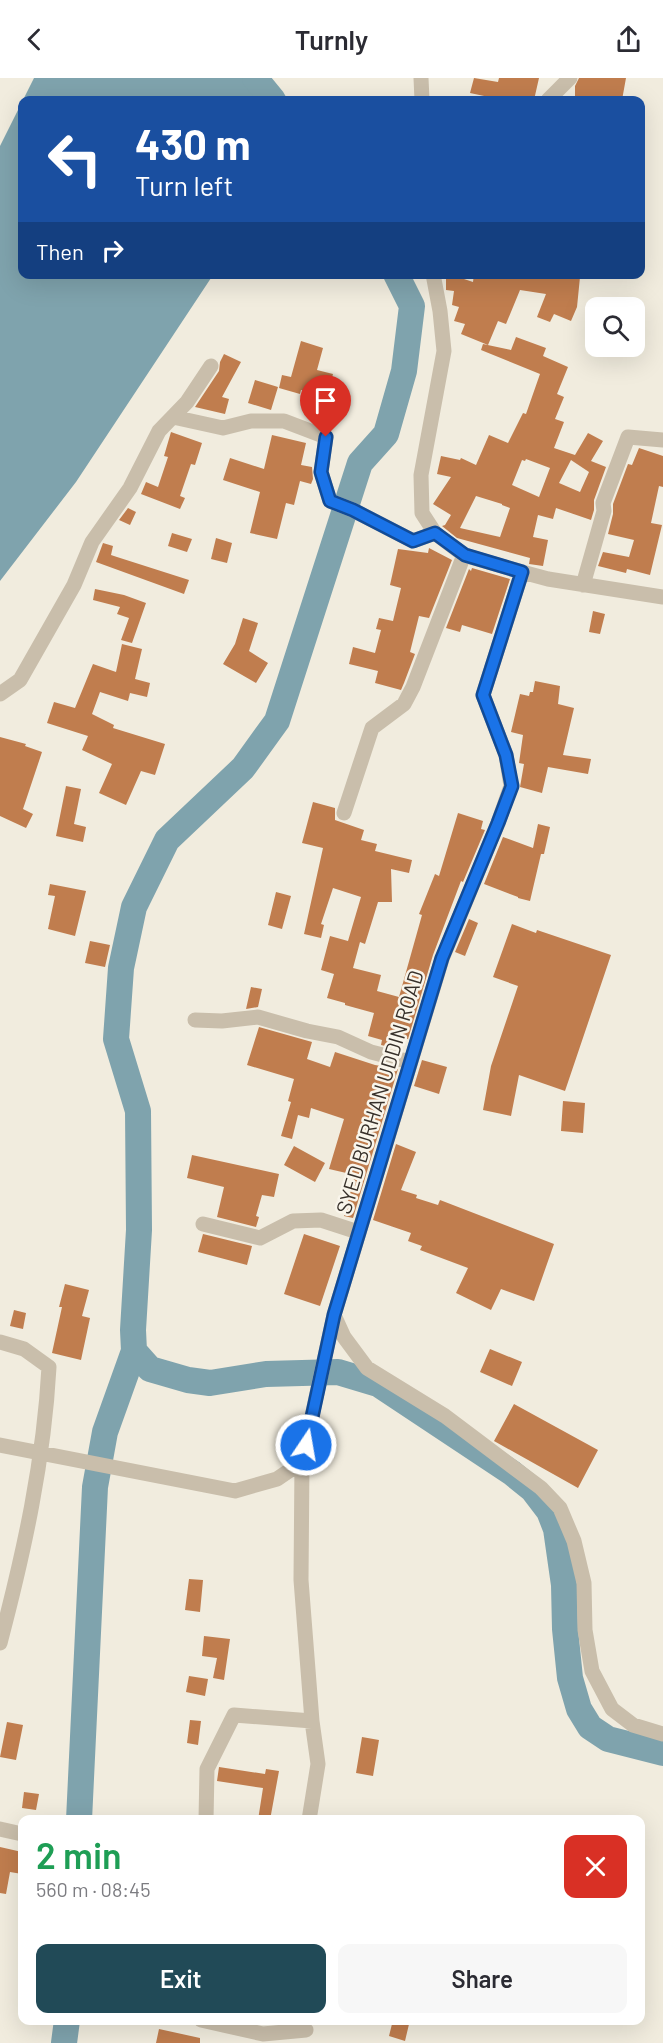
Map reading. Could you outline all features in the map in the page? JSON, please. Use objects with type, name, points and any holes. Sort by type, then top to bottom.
[{"type":"street","points":[[421,78],[422,96]]},
{"type":"street","points":[[552,96],[570,78]]},
{"type":"street","points":[[434,279],[444,351],[421,475],[422,513],[435,533],[465,555],[522,572],[548,579],[663,597]]},
{"type":"street","points":[[0,694],[20,680],[74,585],[92,542],[130,488],[159,431],[187,402],[211,366]]},
{"type":"street","points":[[173,417],[223,428],[251,421],[284,421],[326,437],[321,472],[330,501],[353,510],[413,541],[435,533]]},
{"type":"street","points":[[583,585],[604,511],[603,503],[628,437],[663,440]]},
{"type":"street","points":[[344,813],[372,728],[404,704],[414,687],[465,555]]},
{"type":"street","name":"SYED BURHAN UDDIN ROAD","points":[[310,1815],[318,1764],[312,1720],[301,1580],[302,1462],[332,1320],[442,958],[512,786],[506,755],[483,695],[522,572]]},
{"type":"street","points":[[195,1020],[222,1022],[258,1017],[307,1032],[338,1037],[371,1052],[410,1062]]},
{"type":"street","points":[[203,1224],[260,1238],[293,1221],[321,1220],[358,1232]]},
{"type":"street","points":[[332,1320],[367,1368],[445,1416],[541,1488],[560,1508],[574,1541],[584,1583],[585,1630],[592,1671],[612,1709],[633,1725],[663,1734]]},
{"type":"street","points":[[0,1342],[24,1349],[49,1367],[42,1453],[21,1561],[0,1642]]},
{"type":"street","points":[[0,1445],[235,1491],[277,1479],[302,1462]]},
{"type":"street","points":[[206,1815],[207,1769],[234,1715],[312,1720]]},
{"type":"street","points":[[0,1829],[18,1833]]},
{"type":"street","points":[[223,2025],[263,2034],[305,2031]]},
{"type":"water","points":[[34,78],[267,78],[265,96],[25,96]]},
{"type":"water","points":[[18,110],[18,279],[210,279],[76,482],[0,581],[0,146]]},
{"type":"building","points":[[474,78],[498,82],[499,78],[539,78],[535,96],[484,96],[470,93]]},
{"type":"building","points":[[579,78],[626,78],[623,96],[575,96],[575,86]]},
{"type":"building","points":[[446,279],[464,279],[473,282],[473,279],[580,279],[577,307],[571,321],[554,314],[550,322],[537,317],[546,294],[520,290],[506,324],[498,321],[488,345],[461,334],[465,324],[454,321],[459,307],[452,305],[454,291],[446,290]]},
{"type":"building","points":[[516,337],[546,348],[543,356],[568,367],[557,394],[564,397],[555,419],[564,422],[554,448],[575,455],[588,433],[603,441],[591,461],[606,467],[594,500],[591,520],[556,508],[553,519],[538,515],[533,537],[548,540],[543,566],[529,564],[530,558],[457,538],[442,526],[451,515],[433,504],[451,477],[437,474],[441,456],[460,460],[461,458],[476,465],[489,435],[508,443],[523,413],[526,414],[540,374],[481,350],[483,344],[511,350]],"holes":[[[526,459],[550,468],[539,497],[512,485],[522,460]],[[571,460],[589,472],[580,492],[559,483]],[[476,496],[510,508],[500,537],[460,528]]]},
{"type":"building","points":[[301,341],[323,348],[317,370],[333,374],[327,397],[301,390],[300,394],[279,388],[282,375],[291,377]]},
{"type":"building","points":[[224,354],[241,362],[222,397],[229,399],[225,414],[195,407],[219,371]]},
{"type":"building","points":[[255,380],[278,387],[271,410],[248,403]]},
{"type":"building","points":[[171,432],[202,443],[195,465],[191,464],[180,496],[185,498],[180,509],[141,494],[146,482],[158,487],[168,457],[164,456]]},
{"type":"building","points":[[272,435],[306,443],[301,465],[312,467],[313,479],[311,484],[300,481],[294,505],[286,503],[277,539],[250,533],[260,492],[223,480],[230,458],[264,469]]},
{"type":"building","points":[[639,448],[663,456],[663,487],[659,486],[651,523],[662,525],[650,575],[627,569],[626,573],[598,566],[603,552],[629,557],[634,540],[608,534],[613,504],[628,464],[632,465]]},
{"type":"building","points":[[128,508],[136,512],[130,525],[119,520]]},
{"type":"building","points":[[172,533],[192,539],[187,552],[168,546]]},
{"type":"building","points":[[216,538],[232,543],[227,563],[211,559]]},
{"type":"building","points":[[103,543],[113,546],[111,555],[189,580],[184,594],[96,562]]},
{"type":"building","points":[[429,548],[452,560],[429,618],[419,616],[410,652],[415,654],[404,683],[401,690],[375,683],[378,671],[349,664],[353,647],[375,653],[381,630],[376,629],[379,618],[393,621],[401,588],[390,585],[398,549],[428,553]]},
{"type":"building","points":[[472,568],[510,579],[492,634],[462,625],[460,632],[446,628],[469,569],[471,571]]},
{"type":"building","points":[[95,589],[124,595],[146,603],[132,643],[121,640],[129,618],[117,614],[120,607],[93,600]]},
{"type":"building","points":[[593,611],[605,614],[600,634],[589,632]]},
{"type":"building","points":[[243,618],[258,623],[249,651],[268,663],[256,683],[223,664],[235,644]]},
{"type":"building","points":[[122,644],[142,649],[135,679],[150,683],[147,697],[130,693],[128,701],[100,692],[92,714],[114,725],[113,728],[165,744],[155,775],[141,771],[126,805],[99,793],[112,764],[82,750],[88,736],[47,723],[54,702],[75,708],[93,664],[116,672]]},
{"type":"building","points":[[535,681],[560,686],[558,704],[574,708],[563,755],[591,759],[588,774],[548,767],[542,793],[520,787],[524,764],[519,763],[523,735],[511,732],[520,694],[529,696],[530,692],[533,692]]},
{"type":"building","points":[[0,737],[26,744],[25,746],[42,752],[23,809],[33,814],[26,828],[0,816]]},
{"type":"building","points":[[66,786],[81,789],[74,824],[86,827],[83,842],[56,836]]},
{"type":"building","points":[[313,802],[335,808],[335,820],[364,830],[361,840],[377,844],[375,851],[412,860],[409,873],[391,869],[392,902],[378,902],[365,944],[360,942],[353,968],[381,975],[377,991],[399,997],[422,915],[419,914],[435,874],[439,876],[458,813],[483,821],[481,829],[485,830],[463,882],[461,881],[433,955],[408,1039],[401,1037],[398,1049],[381,1045],[382,1040],[368,1036],[374,1013],[327,998],[334,974],[321,970],[330,936],[348,941],[361,897],[333,888],[321,924],[324,925],[321,938],[304,934],[323,848],[302,843]]},
{"type":"building","points":[[538,824],[550,827],[530,901],[484,884],[503,837],[533,848]]},
{"type":"building","points":[[50,884],[86,891],[75,936],[48,929],[55,896],[48,895]]},
{"type":"building","points":[[276,892],[291,896],[282,929],[268,925]]},
{"type":"building","points":[[469,919],[478,923],[465,956],[455,952]]},
{"type":"building","points":[[512,924],[611,955],[565,1091],[519,1075],[511,1116],[483,1110],[491,1066],[518,986],[493,977]]},
{"type":"building","points":[[90,941],[110,945],[105,967],[85,963]]},
{"type":"building","points":[[251,987],[262,989],[258,1007],[246,1009]]},
{"type":"building","points":[[259,1027],[312,1042],[307,1059],[330,1067],[335,1052],[375,1065],[398,1069],[353,1218],[344,1216],[355,1175],[329,1169],[344,1119],[311,1108],[309,1118],[298,1115],[292,1139],[281,1136],[291,1102],[288,1101],[294,1079],[247,1065]]},
{"type":"building","points":[[422,1060],[447,1067],[439,1094],[414,1086]]},
{"type":"building","points":[[563,1101],[585,1103],[583,1133],[561,1131]]},
{"type":"building","points":[[396,1144],[416,1152],[401,1190],[438,1205],[440,1200],[554,1244],[534,1301],[501,1289],[491,1310],[456,1293],[468,1268],[420,1250],[422,1246],[408,1241],[411,1233],[373,1220]]},
{"type":"building","points":[[294,1146],[325,1163],[315,1182],[284,1165]]},
{"type":"building","points":[[192,1155],[279,1174],[274,1197],[262,1195],[256,1216],[259,1217],[256,1227],[217,1217],[224,1187],[187,1178]]},
{"type":"building","points":[[203,1234],[252,1246],[247,1265],[198,1252]]},
{"type":"building","points":[[304,1234],[340,1246],[320,1306],[284,1294]]},
{"type":"building","points":[[65,1284],[89,1290],[82,1316],[90,1318],[81,1360],[52,1353]]},
{"type":"building","points":[[14,1310],[26,1313],[23,1329],[10,1326]]},
{"type":"building","points":[[490,1349],[522,1362],[512,1386],[480,1372]]},
{"type":"building","points":[[514,1404],[598,1450],[578,1488],[494,1441]]},
{"type":"building","points":[[189,1579],[203,1580],[200,1612],[185,1610]]},
{"type":"building","points":[[204,1636],[230,1639],[224,1680],[213,1678],[217,1658],[202,1656]]},
{"type":"building","points":[[189,1676],[208,1679],[205,1696],[186,1692]]},
{"type":"building","points":[[190,1720],[201,1721],[198,1745],[187,1743]]},
{"type":"building","points":[[7,1722],[23,1725],[16,1760],[0,1757]]},
{"type":"building","points":[[362,1737],[379,1740],[373,1776],[356,1773]]},
{"type":"building","points":[[219,1767],[265,1774],[266,1769],[279,1771],[271,1815],[259,1815],[263,1788],[217,1781]]},
{"type":"building","points":[[24,1792],[39,1794],[36,1810],[22,1808]]},
{"type":"building","points":[[0,1847],[18,1851],[18,1873],[10,1872],[6,1894],[0,1893]]},
{"type":"building","points":[[392,2025],[409,2025],[405,2041],[389,2036]]},
{"type":"building","points":[[159,2029],[200,2038],[200,2043],[156,2043]]},
{"type":"waterway","points":[[255,78],[270,96]]},
{"type":"waterway","points":[[398,279],[412,306],[404,371],[386,434],[360,463],[277,721],[243,768],[167,840],[134,907],[121,968],[116,1039],[138,1111],[139,1230],[133,1330],[134,1351],[150,1369],[188,1380],[210,1383],[266,1374],[338,1372],[378,1384],[512,1473],[533,1490],[549,1511],[556,1529],[564,1585],[565,1629],[570,1678],[579,1709],[590,1727],[608,1739],[663,1753]]},
{"type":"waterway","points":[[79,1815],[95,1487],[105,1432],[134,1351]]},
{"type":"waterway","points":[[64,2043],[66,2025]]},
{"type":"route","points":[[306,1445],[334,1315],[442,958],[512,786],[506,755],[483,695],[522,572],[465,555],[435,533],[413,541],[353,510],[330,501],[321,472],[326,437]]}]
